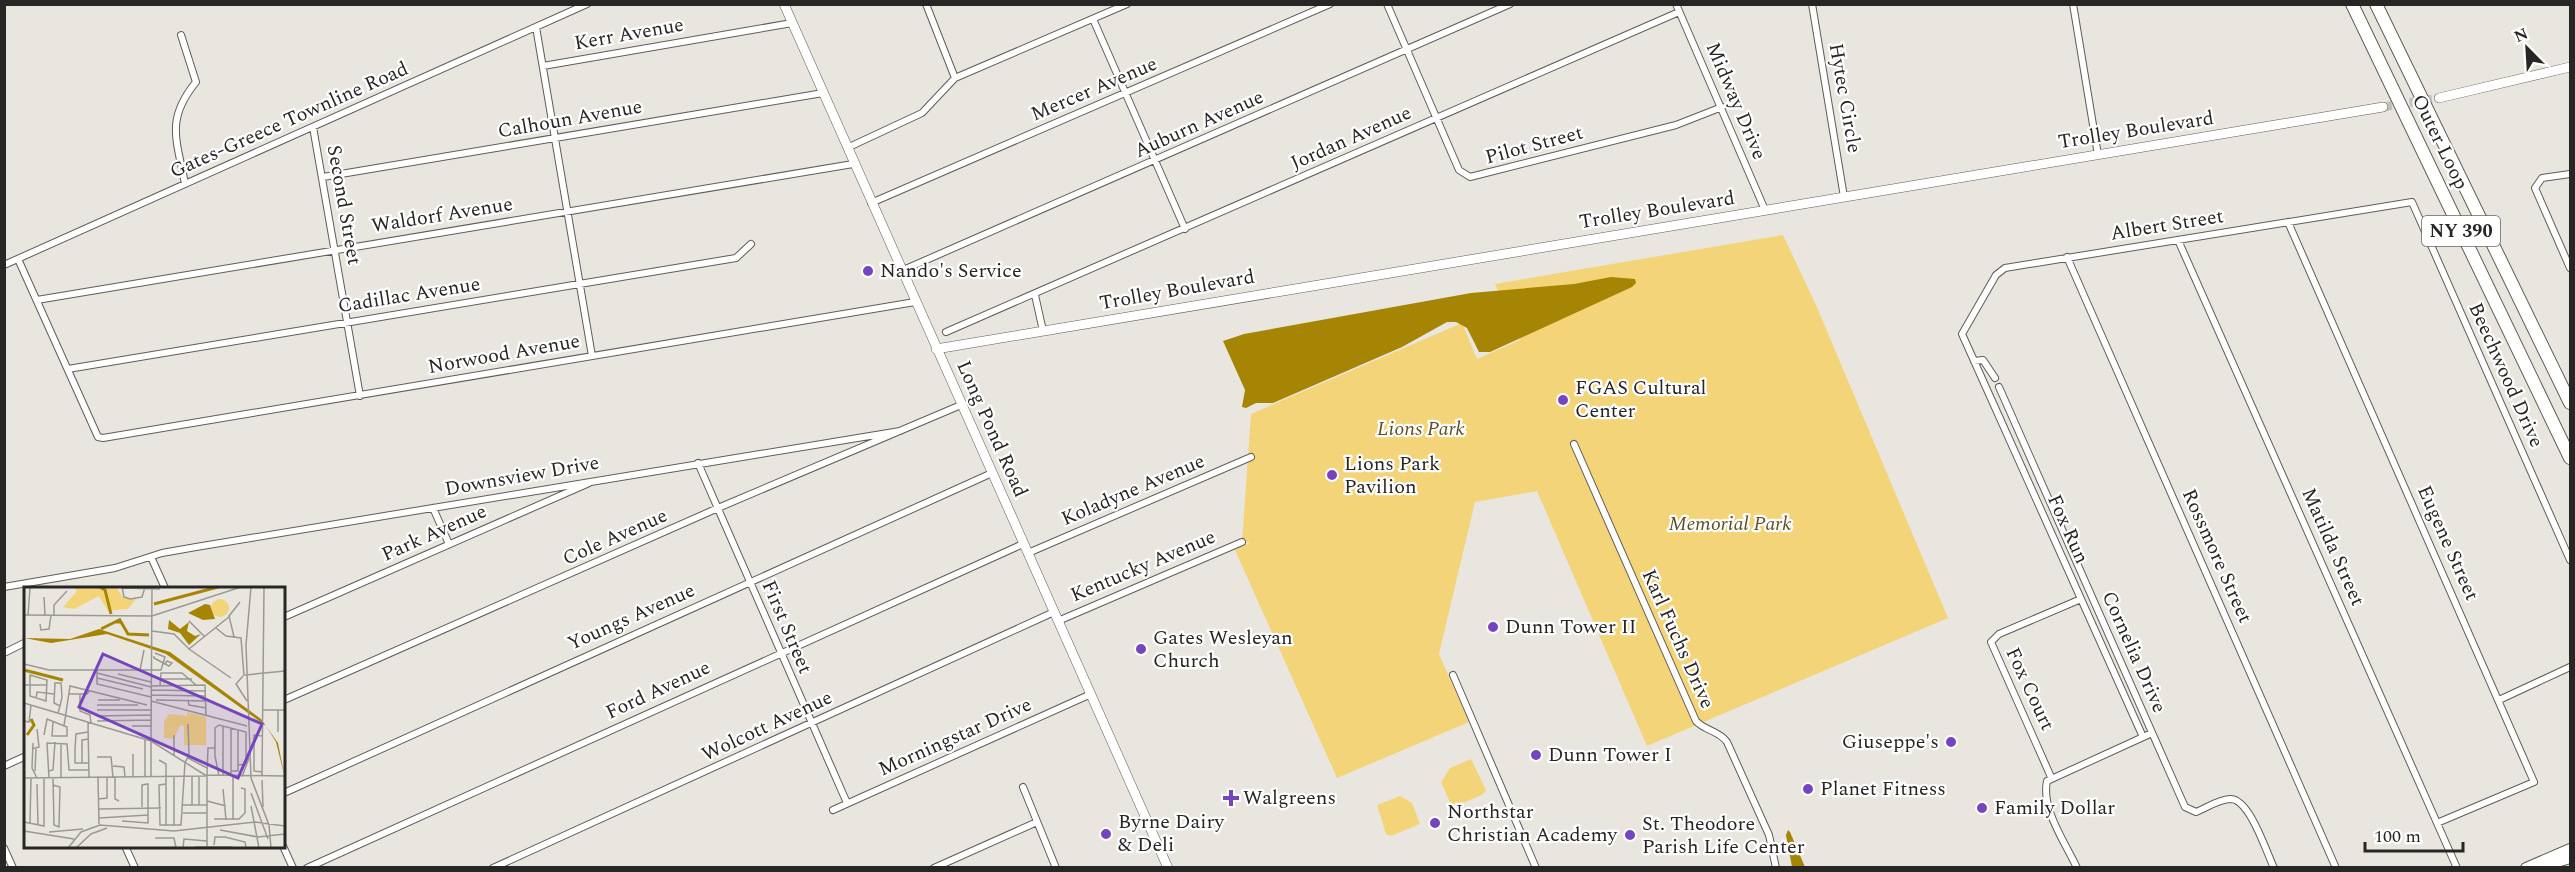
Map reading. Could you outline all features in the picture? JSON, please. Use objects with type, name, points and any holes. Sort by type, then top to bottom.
[{"type":"highway","name":"Outer Loop","points":[[2352,4],[2571,458]]},
{"type":"highway","name":"Outer Loop","points":[[2376,4],[2571,403]]},
{"type":"highway","points":[[2533,867],[2571,857]]},
{"type":"main road","points":[[2526,867],[2571,849]]},
{"type":"street","name":"Gates-Greece Townline Road","points":[[4,265],[587,4]]},
{"type":"street","name":"Long Pond Road","points":[[784,4],[853,164],[1168,867]]},
{"type":"street","points":[[926,4],[955,78]]},
{"type":"street","points":[[847,148],[922,113],[955,78],[1127,4]]},
{"type":"street","name":"Mercer Avenue","points":[[871,203],[1330,4]]},
{"type":"street","name":"Pilot Street","points":[[1387,4],[1463,175],[1475,177],[1676,125],[1722,107]]},
{"type":"street","name":"Auburn Avenue","points":[[901,271],[1510,4]]},
{"type":"street","name":"Midway Drive","points":[[1676,4],[1765,210]]},
{"type":"street","name":"Hytec Circle","points":[[1812,4],[1845,197]]},
{"type":"street","points":[[2073,4],[2098,155]]},
{"type":"street","name":"Jordan Avenue","points":[[946,332],[1680,12]]},
{"type":"street","points":[[1094,19],[1185,229]]},
{"type":"street","name":"Kerr Avenue","points":[[543,66],[792,23]]},
{"type":"street","points":[[536,27],[592,356]]},
{"type":"street","points":[[181,35],[196,82],[182,98],[174,121],[185,184]]},
{"type":"street","points":[[2439,98],[2571,67]]},
{"type":"street","name":"Calhoun Avenue","points":[[323,177],[823,93]]},
{"type":"street","name":"Trolley Boulevard","points":[[936,349],[2383,107]]},
{"type":"street","name":"Second Street","points":[[313,127],[360,396]]},
{"type":"street","name":"Waldorf Avenue","points":[[37,300],[853,164]]},
{"type":"street","points":[[2571,174],[2542,178],[2535,188],[2571,268]]},
{"type":"street","name":"Albert Street","points":[[1962,334],[2000,271],[2012,266],[2412,202]]},
{"type":"street","name":"Beechwood Drive","points":[[2412,202],[2571,560]]},
{"type":"street","name":"Eugene Street","points":[[2288,222],[2534,782],[2437,824]]},
{"type":"street","name":"Matilda Street","points":[[2178,240],[2457,867]]},
{"type":"street","name":"Cadillac Avenue","points":[[68,369],[736,258],[750,244]]},
{"type":"street","name":"Rossmore Street","points":[[2067,257],[2336,867]]},
{"type":"street","points":[[18,259],[68,369]]},
{"type":"street","points":[[1035,295],[1043,331]]},
{"type":"street","name":"Norwood Avenue","points":[[68,369],[98,436],[103,438],[915,302]]},
{"type":"street","name":"Fox Run","points":[[1962,334],[2143,737]]},
{"type":"street","points":[[1974,361],[1983,360],[1988,364],[1995,378]]},
{"type":"street","name":"Cornelia Drive","points":[[1999,387],[2185,807],[2196,812],[2228,799],[2240,802],[2248,811],[2274,867]]},
{"type":"street","name":"Cole Avenue","points":[[285,700],[718,508],[961,405]]},
{"type":"street","name":"Downsview Drive","points":[[4,587],[34,585],[196,547],[900,431]]},
{"type":"street","name":"Karl Fuchs Drive","points":[[1574,444],[1693,716],[1702,728],[1720,734],[1727,742],[1769,835],[1776,867]]},
{"type":"street","name":"Koladyne Avenue","points":[[1028,553],[1251,457]]},
{"type":"street","name":"First Street","points":[[698,463],[847,803]]},
{"type":"street","name":"Youngs Avenue","points":[[285,793],[992,473]]},
{"type":"street","name":"Park Avenue","points":[[285,617],[598,479]]},
{"type":"street","points":[[433,508],[449,544]]},
{"type":"street","name":"Kentucky Avenue","points":[[1056,616],[1242,543]]},
{"type":"street","name":"Ford Avenue","points":[[307,867],[1023,544]]},
{"type":"street","points":[[151,557],[165,587]]},
{"type":"street","name":"Fox Court","points":[[2051,777],[1991,642],[1999,634],[2081,599]]},
{"type":"street","name":"Wolcott Avenue","points":[[493,867],[1056,616]]},
{"type":"street","points":[[4,653],[24,643]]},
{"type":"street","points":[[2499,700],[2571,667]]},
{"type":"street","points":[[1453,675],[1536,867]]},
{"type":"street","name":"Morningstar Drive","points":[[834,810],[1091,694]]},
{"type":"street","points":[[2077,867],[2044,794],[2047,781],[2051,777],[2152,733]]},
{"type":"street","points":[[4,766],[24,757]]},
{"type":"street","points":[[1023,787],[1056,867]]},
{"type":"street","points":[[934,867],[1037,822]]},
{"type":"street","points":[[4,848],[13,867]]},
{"type":"street","points":[[126,848],[135,867]]},
{"type":"street","points":[[284,848],[293,867]]},
{"type":"green space","points":[[1783,235],[1816,305],[1948,618],[1647,746],[1537,491],[1475,502],[1439,654],[1469,722],[1337,778],[1235,550],[1251,542],[1242,542],[1251,414],[1462,323],[1477,359],[1520,340],[1495,284]]},
{"type":"green space","points":[[1471,759],[1486,790],[1482,795],[1452,807],[1441,782],[1450,768]]},
{"type":"green space","points":[[1400,796],[1412,803],[1420,824],[1391,836],[1386,834],[1377,805]]},
{"type":"shaded area","points":[[1611,277],[1635,279],[1636,283],[1632,287],[1490,352],[1479,352],[1467,328],[1456,322],[1447,322],[1402,347],[1273,403],[1256,403],[1246,408],[1242,407],[1245,390],[1223,341],[1244,334],[1471,293],[1574,284]]},
{"type":"shaded area","points":[[1788,830],[1805,867],[1792,867],[1786,835]]},
{"type":"tunnel","points":[[2383,107],[2439,98]]},
{"type":"place","name":"Nando's Service","points":[[868,271]]},
{"type":"place","name":"FGAS Cultural Center","points":[[1563,400]]},
{"type":"place","name":"Lions Park Pavilion","points":[[1332,475]]},
{"type":"place","name":"Dunn Tower II","points":[[1493,627]]},
{"type":"place","name":"Gates Wesleyan Church","points":[[1141,649]]},
{"type":"place","name":"Giuseppe's","points":[[1951,742]]},
{"type":"place","name":"Dunn Tower I","points":[[1536,755]]},
{"type":"place","name":"Planet Fitness","points":[[1808,789]]},
{"type":"place","name":"Walgreens","points":[[1231,798]]},
{"type":"place","name":"Family Dollar","points":[[1982,808]]},
{"type":"place","name":"Northstar Christian Academy","points":[[1435,823]]},
{"type":"place","name":"Byrne Dairy & Deli","points":[[1106,834]]},
{"type":"place","name":"St. Theodore Parish Life Center","points":[[1630,835]]},
{"type":"park label","name":"Lions Park","points":[[1421,429]]},
{"type":"park label","name":"Memorial Park","points":[[1730,524]]}]
